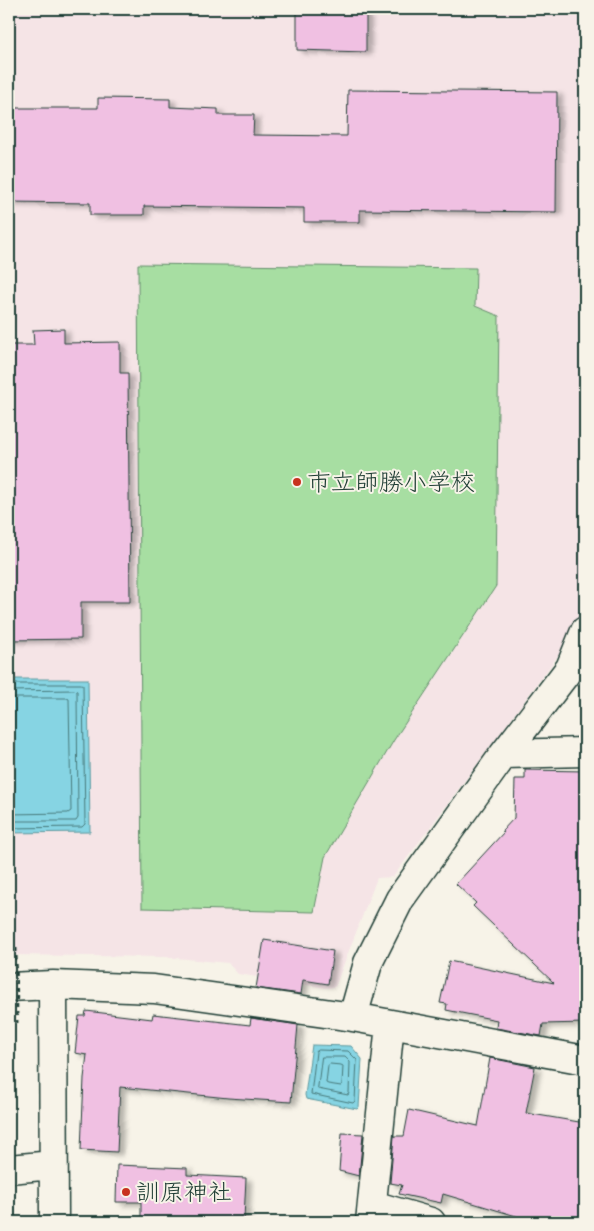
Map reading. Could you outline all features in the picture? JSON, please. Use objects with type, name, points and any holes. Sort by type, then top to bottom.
[{"type":"street","points":[[353,1017],[368,963],[400,899],[504,754],[570,668],[585,631]]},
{"type":"street","points":[[504,754],[585,752]]},
{"type":"street","points":[[53,985],[54,1222]]},
{"type":"street","points":[[9,987],[53,985],[154,989],[353,1017],[585,1060]]},
{"type":"street","points":[[390,1024],[371,1214],[431,1222]]},
{"type":"street","points":[[9,1168],[53,1165]]},
{"type":"path","points":[[9,948],[16,948],[17,1023]]},
{"type":"shaded area","name":"市立師勝小学校","points":[[9,9],[579,9],[585,363],[585,601],[579,619],[560,653],[393,877],[377,878],[335,987],[326,988],[238,974],[228,963],[166,957],[9,955]]},
{"type":"green space","points":[[138,264],[476,268],[475,306],[499,316],[496,586],[394,740],[325,857],[314,912],[142,908]]},
{"type":"water","points":[[9,679],[88,679],[90,832],[9,833]]},
{"type":"water","points":[[312,1045],[351,1046],[362,1059],[359,1107],[357,1109],[306,1099]]},
{"type":"building","points":[[297,9],[366,9],[366,52],[297,50]]},
{"type":"building","points":[[348,90],[557,92],[556,212],[360,210],[360,222],[304,222],[304,208],[144,206],[144,215],[90,215],[90,203],[9,202],[9,108],[98,108],[98,98],[170,99],[170,107],[218,109],[218,115],[254,115],[253,135],[347,136]]},
{"type":"building","points":[[64,329],[64,343],[120,342],[120,373],[128,373],[130,602],[81,602],[81,639],[9,640],[9,345],[34,345],[33,330]]},
{"type":"building","points":[[525,770],[585,771],[585,1023],[543,1024],[541,1036],[496,1028],[497,1020],[446,1010],[447,1004],[440,1003],[449,961],[554,983],[473,906],[476,903],[456,884],[504,832],[502,831],[514,818],[515,779],[525,779]]},
{"type":"building","points":[[264,940],[333,951],[328,984],[303,980],[301,994],[256,988]]},
{"type":"building","points":[[86,1011],[152,1019],[153,1014],[250,1025],[251,1018],[298,1025],[291,1102],[228,1098],[120,1087],[117,1152],[81,1150],[84,1078],[87,1055],[75,1053],[79,1016],[85,1016]]},
{"type":"building","points":[[490,1058],[535,1067],[526,1113],[585,1123],[585,1222],[536,1222],[443,1194],[441,1203],[399,1194],[402,1185],[390,1183],[394,1136],[404,1136],[409,1110],[478,1126]]},
{"type":"building","points":[[342,1133],[363,1134],[359,1176],[339,1171]]},
{"type":"building","points":[[117,1165],[187,1168],[187,1175],[246,1178],[244,1219],[185,1217],[184,1221],[141,1219],[141,1202],[116,1202]]},
{"type":"place","name":"市立師勝小学校","points":[[297,482]]},
{"type":"place","name":"訓原神社","points":[[126,1192]]}]
